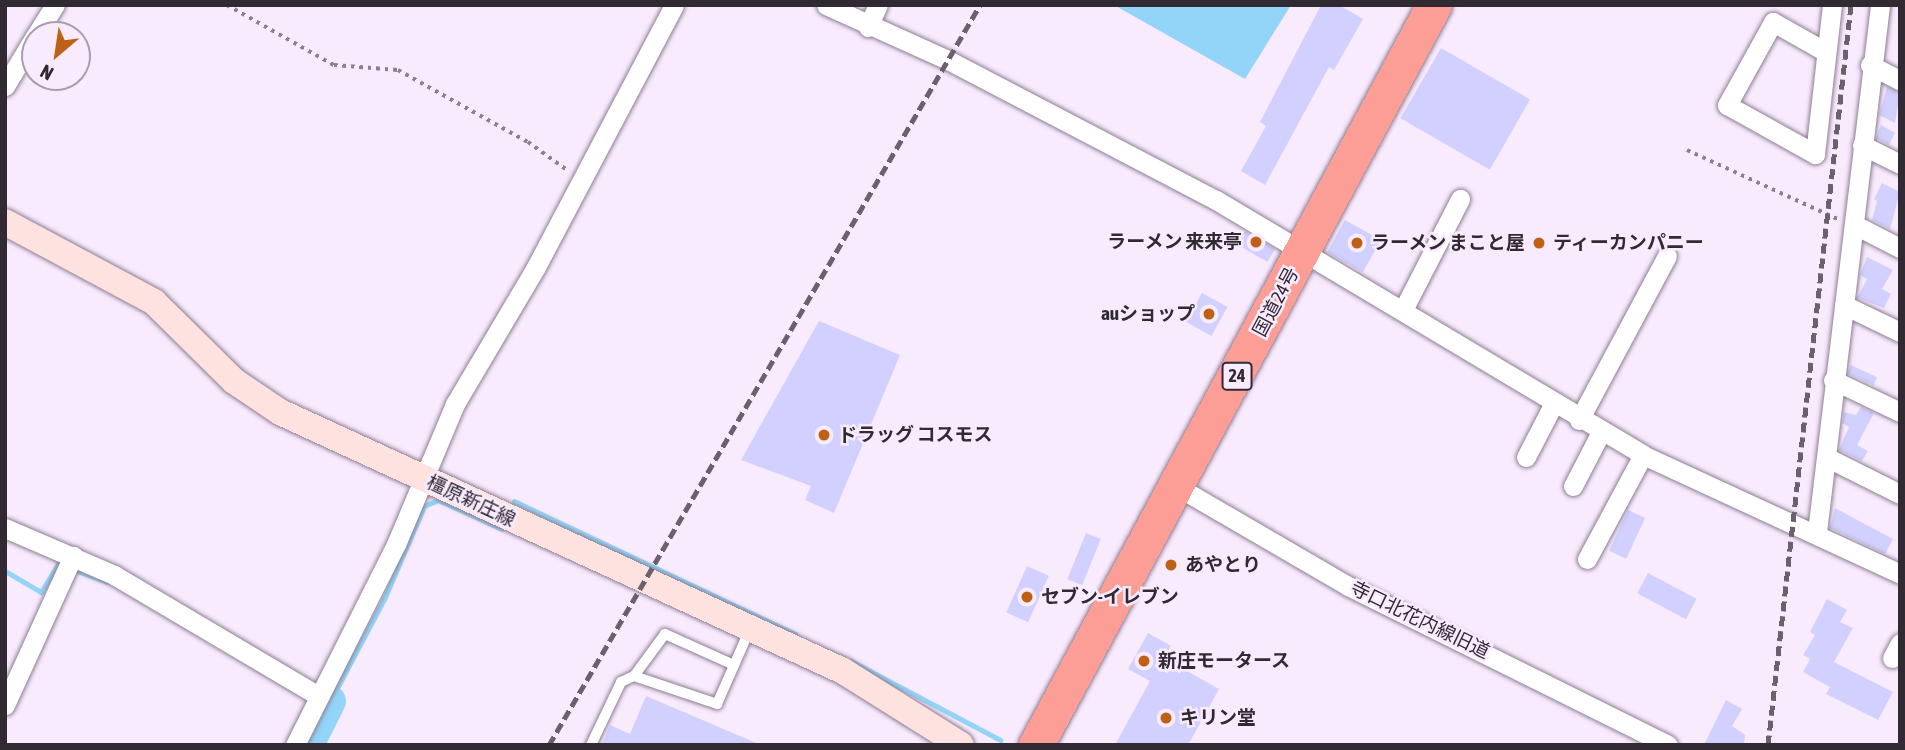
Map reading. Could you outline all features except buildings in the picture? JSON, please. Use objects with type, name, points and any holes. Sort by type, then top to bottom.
[{"type":"highway","name":"国道24号","points":[[1036,745],[1178,487],[1434,5]]},
{"type":"main road","name":"橿原新庄線","points":[[5,222],[154,302],[234,381],[280,412],[868,684],[961,745]]},
{"type":"street","points":[[45,21],[55,5]]},
{"type":"street","points":[[295,745],[424,479],[455,404],[585,178],[674,5]]},
{"type":"street","points":[[827,5],[867,27],[947,60],[1304,250],[1553,405],[1643,455],[1817,531],[1900,574]]},
{"type":"street","points":[[867,27],[878,5]]},
{"type":"street","points":[[1826,52],[1773,22],[1727,105],[1815,154],[1832,5]]},
{"type":"street","points":[[1817,531],[1828,458],[1833,380],[1855,225],[1870,65],[1880,5]]},
{"type":"street","points":[[5,86],[21,59]]},
{"type":"street","points":[[1870,65],[1900,80]]},
{"type":"street","points":[[1862,145],[1900,164]]},
{"type":"street","points":[[1403,310],[1460,198]]},
{"type":"street","points":[[1855,225],[1900,248]]},
{"type":"street","points":[[1579,420],[1667,256]]},
{"type":"street","points":[[1844,305],[1900,332]]},
{"type":"street","points":[[1833,380],[1900,412]]},
{"type":"street","points":[[1526,457],[1553,405]]},
{"type":"street","points":[[1573,486],[1601,432]]},
{"type":"street","points":[[1587,559],[1643,455]]},
{"type":"street","points":[[1828,458],[1900,494]]},
{"type":"street","name":"寺口北花内線旧道","points":[[1178,487],[1348,586],[1561,688],[1668,745]]},
{"type":"street","points":[[5,528],[114,575],[319,696]]},
{"type":"street","points":[[5,705],[73,556]]},
{"type":"lane","points":[[634,676],[717,704],[750,629]]},
{"type":"lane","points":[[591,745],[621,682],[634,676],[665,634],[734,665]]},
{"type":"path","points":[[227,5],[334,65],[398,70],[585,178]]},
{"type":"path","points":[[1686,150],[1855,225]]},
{"type":"water","points":[[1114,5],[1291,5],[1245,79]]},
{"type":"waterway","points":[[330,701],[385,597],[424,506],[438,500],[502,529]]},
{"type":"waterway","points":[[514,501],[795,634]]},
{"type":"waterway","points":[[5,571],[41,592],[58,564],[107,582]]},
{"type":"waterway","points":[[851,661],[1000,740]]},
{"type":"waterway","points":[[308,745],[330,701]]},
{"type":"railway","points":[[549,745],[980,5]]},
{"type":"railway","points":[[1768,745],[1851,5]]},
{"type":"place","name":"ラーメン 来来亭","points":[[1256,242]]},
{"type":"place","name":"ラーメン まこと屋","points":[[1357,243]]},
{"type":"place","name":"ティーカンパニー","points":[[1539,243]]},
{"type":"place","name":"auショップ","points":[[1209,314]]},
{"type":"place","name":"ドラッグ コスモス","points":[[824,435]]},
{"type":"place","name":"あやとり","points":[[1171,565]]},
{"type":"place","name":"セブン-イレブン","points":[[1027,597]]},
{"type":"place","name":"新庄モータース","points":[[1144,661]]},
{"type":"place","name":"キリン堂","points":[[1166,718]]}]
